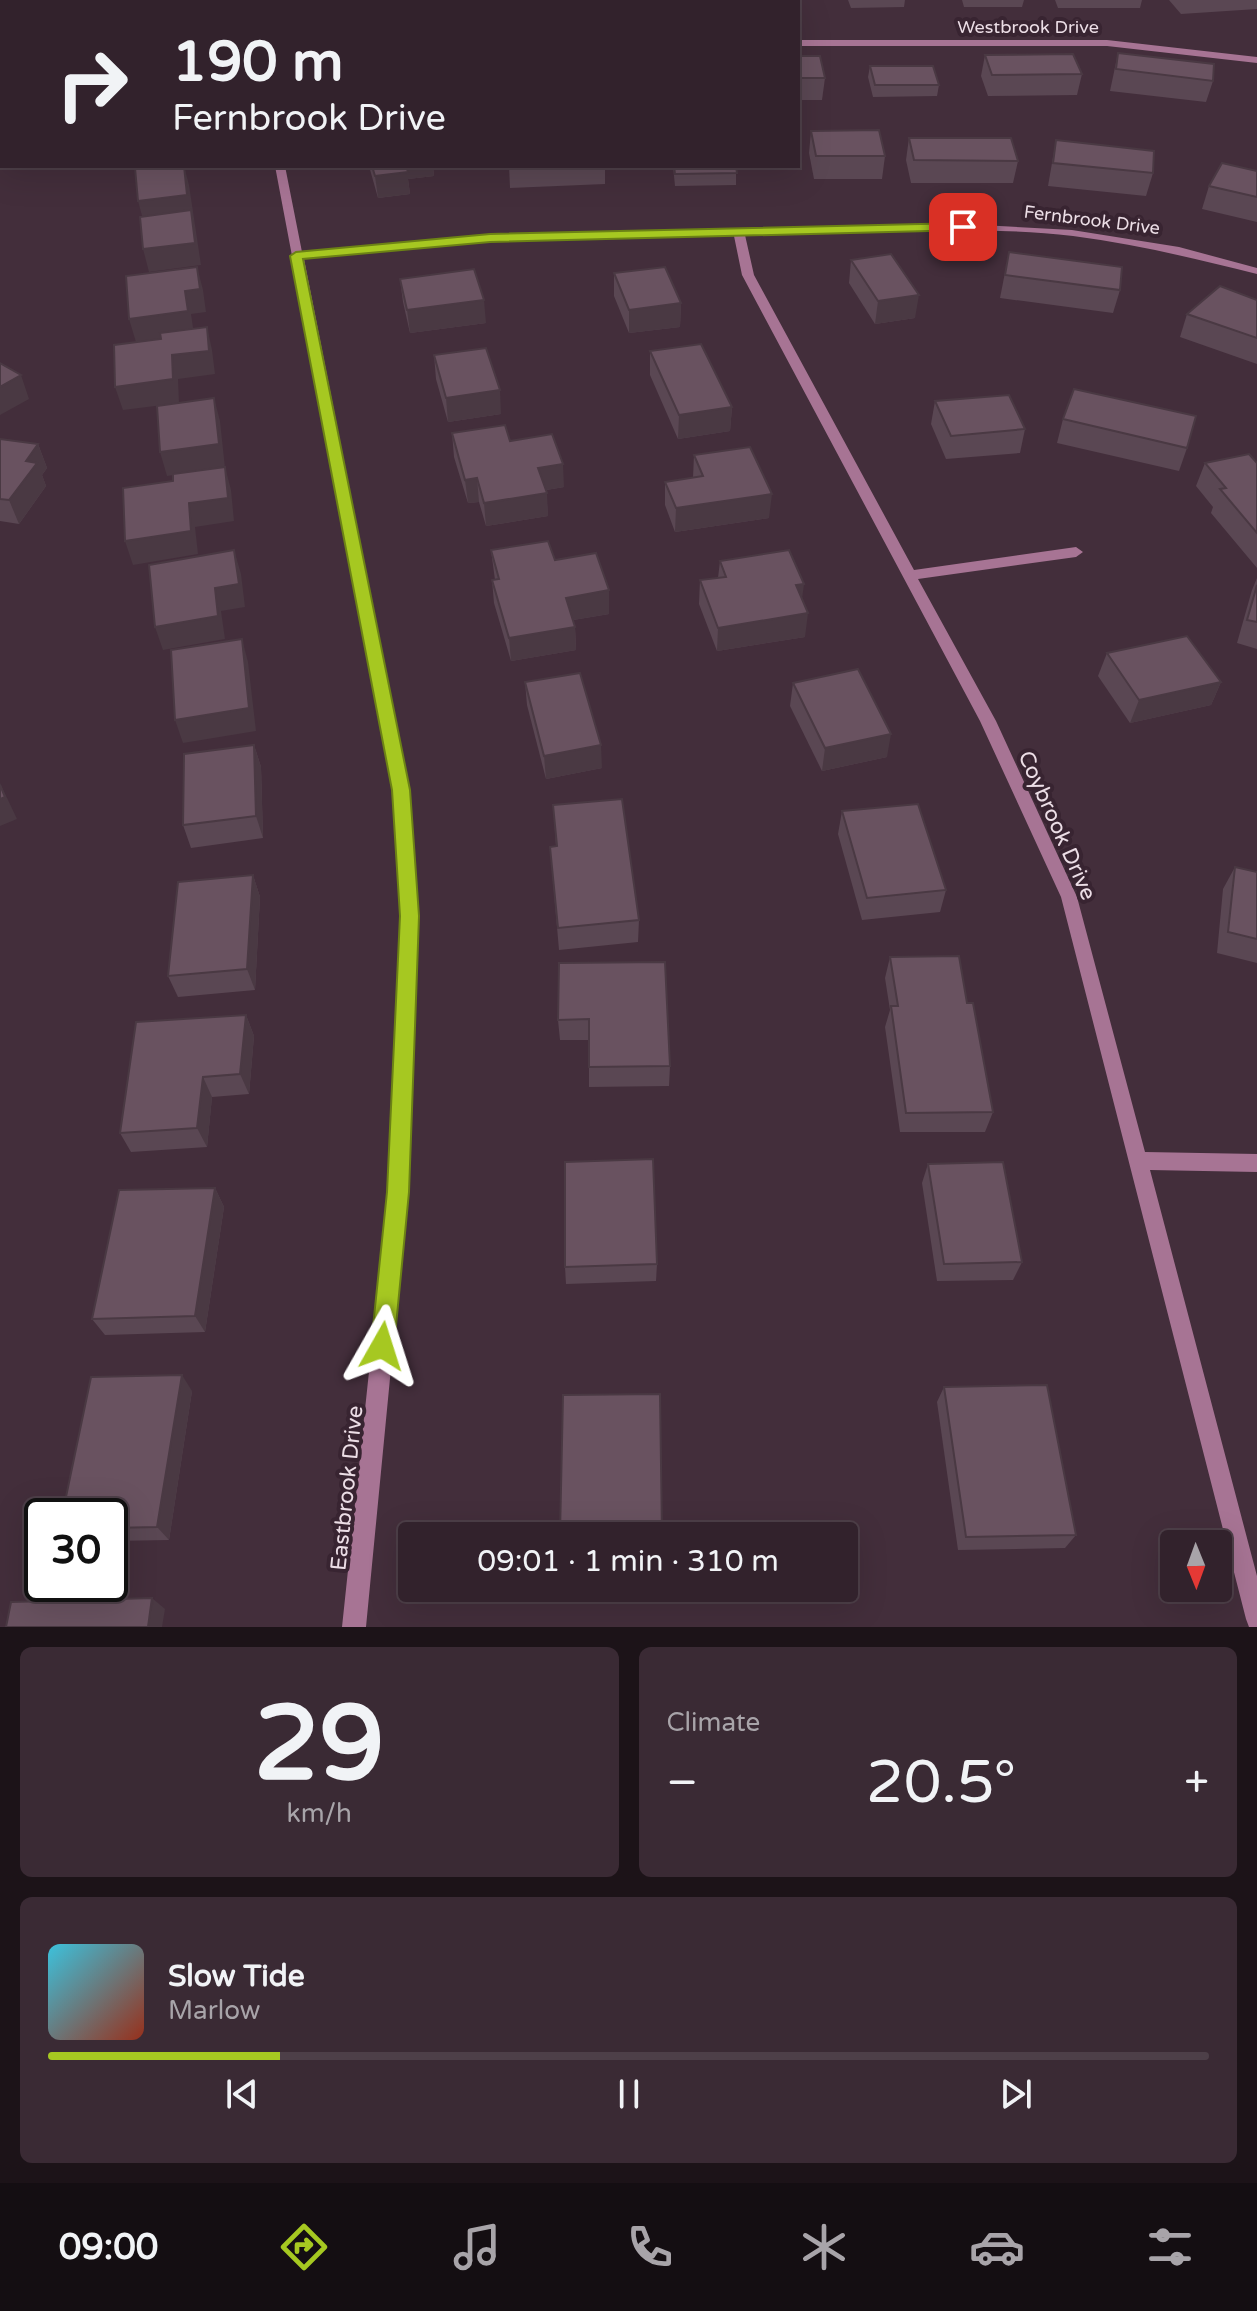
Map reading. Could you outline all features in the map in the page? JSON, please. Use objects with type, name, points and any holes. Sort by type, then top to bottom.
[{"type":"street","name":"Westbrook Drive","points":[[800,43],[1107,43],[1257,60]]},
{"type":"street","name":"Eastbrook Drive","points":[[280,168],[401,790],[409,916],[398,1192],[354,1627]]},
{"type":"street","name":"Fernbrook Drive","points":[[296,256],[490,238],[963,227],[1031,230],[1179,250],[1257,271]]},
{"type":"street","name":"Coybrook Drive","points":[[739,233],[748,275],[988,721],[1069,897],[1257,1619]]},
{"type":"street","points":[[912,575],[1076,552]]},
{"type":"street","points":[[1140,1161],[1257,1163]]},
{"type":"building","points":[[1118,53],[1214,64],[1213,81],[1116,69]]},
{"type":"building","points":[[1073,54],[1082,74],[992,75],[985,55]]},
{"type":"building","points":[[800,56],[820,56],[825,78],[800,78]]},
{"type":"building","points":[[870,66],[933,66],[939,85],[875,85]]},
{"type":"building","points":[[879,130],[885,156],[816,156],[811,131]]},
{"type":"building","points":[[909,138],[1011,138],[1018,161],[914,160]]},
{"type":"building","points":[[1056,140],[1154,151],[1153,173],[1053,163]]},
{"type":"building","points":[[1222,163],[1257,171],[1257,197],[1209,186]]},
{"type":"building","points":[[135,168],[184,168],[187,195],[138,201]]},
{"type":"building","points":[[373,168],[407,168],[408,172],[375,176]]},
{"type":"building","points":[[674,168],[736,168],[737,173],[675,174]]},
{"type":"building","points":[[191,210],[195,243],[143,249],[140,217]]},
{"type":"building","points":[[1009,252],[1122,267],[1120,290],[1005,275]]},
{"type":"building","points":[[891,254],[919,295],[878,301],[851,260]]},
{"type":"building","points":[[197,267],[200,289],[185,291],[188,311],[129,319],[126,276]]},
{"type":"building","points":[[665,267],[681,303],[629,310],[614,273]]},
{"type":"building","points":[[474,269],[484,300],[407,310],[400,279]]},
{"type":"building","points":[[1220,286],[1257,300],[1257,338],[1187,314]]},
{"type":"building","points":[[207,327],[209,351],[172,355],[173,379],[115,387],[114,345],[161,339],[160,333]]},
{"type":"building","points":[[701,344],[732,407],[679,415],[650,351]]},
{"type":"building","points":[[486,348],[500,390],[446,398],[434,355]]},
{"type":"building","points":[[0,363],[21,375],[0,387]]},
{"type":"building","points":[[1074,389],[1196,416],[1187,448],[1063,419]]},
{"type":"building","points":[[1009,395],[1025,429],[951,436],[935,401]]},
{"type":"building","points":[[214,398],[219,444],[160,452],[157,406]]},
{"type":"building","points":[[505,425],[510,441],[552,434],[563,464],[538,468],[547,493],[484,503],[477,478],[465,480],[452,433]]},
{"type":"building","points":[[0,439],[38,444],[26,461],[37,463],[9,500],[0,499]]},
{"type":"building","points":[[750,447],[772,494],[676,508],[665,482],[703,476],[694,455]]},
{"type":"building","points":[[1249,454],[1257,463],[1257,533],[1220,489],[1226,488],[1205,463]]},
{"type":"building","points":[[225,467],[228,498],[189,503],[191,531],[125,541],[123,488],[173,481],[173,474]]},
{"type":"building","points":[[548,541],[555,560],[596,553],[609,590],[566,598],[575,627],[509,638],[492,580],[499,579],[491,550]]},
{"type":"building","points":[[234,550],[239,584],[215,588],[218,616],[155,627],[149,565]]},
{"type":"building","points":[[789,550],[804,584],[796,585],[808,613],[718,628],[700,580],[726,577],[720,561]]},
{"type":"building","points":[[1257,585],[1257,622],[1247,620]]},
{"type":"building","points":[[1187,636],[1221,682],[1139,700],[1107,653]]},
{"type":"building","points":[[242,639],[249,708],[175,720],[171,650]]},
{"type":"building","points":[[858,669],[891,734],[825,748],[793,683]]},
{"type":"building","points":[[580,673],[601,745],[544,756],[525,682]]},
{"type":"building","points":[[254,745],[256,816],[183,825],[184,754]]},
{"type":"building","points":[[622,799],[639,920],[558,928],[550,847],[557,846],[553,805]]},
{"type":"building","points":[[918,804],[946,890],[867,898],[842,811]]},
{"type":"building","points":[[1235,867],[1257,872],[1257,939],[1228,932]]},
{"type":"building","points":[[253,875],[247,969],[168,976],[178,882]]},
{"type":"building","points":[[959,956],[967,1003],[973,1003],[993,1112],[906,1113],[891,1006],[898,1006],[890,957]]},
{"type":"building","points":[[665,962],[670,1066],[589,1067],[589,1019],[558,1020],[559,963]]},
{"type":"building","points":[[246,1015],[240,1074],[203,1077],[197,1128],[120,1133],[136,1022]]},
{"type":"building","points":[[653,1159],[657,1264],[565,1267],[565,1162]]},
{"type":"building","points":[[1003,1162],[1022,1262],[944,1264],[928,1164]]},
{"type":"building","points":[[215,1188],[195,1316],[92,1319],[119,1190]]},
{"type":"building","points":[[182,1375],[157,1527],[128,1528],[128,1498],[66,1498],[91,1377]]},
{"type":"building","points":[[1047,1385],[1076,1535],[966,1537],[944,1387]]},
{"type":"building","points":[[660,1394],[662,1522],[560,1522],[563,1395]]},
{"type":"building","points":[[152,1598],[148,1627],[6,1627],[11,1602],[128,1602],[128,1599]]},
{"type":"route","points":[[382,1346],[398,1192],[409,916],[401,790],[296,256],[490,238],[963,227]]}]
